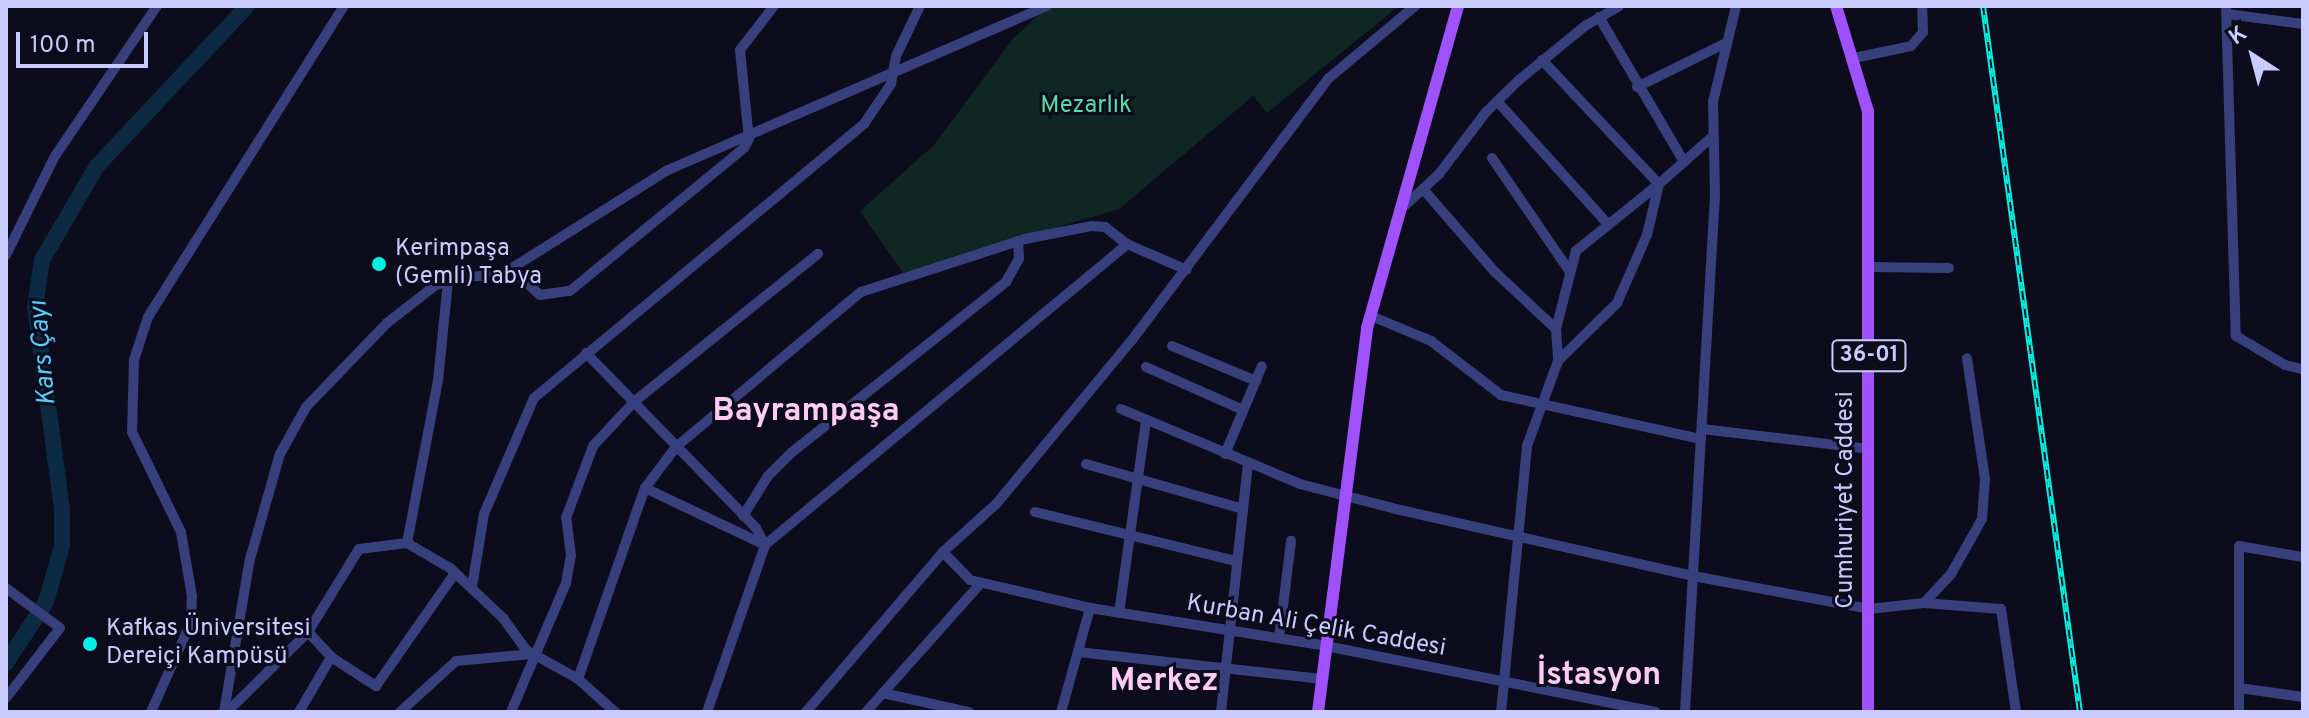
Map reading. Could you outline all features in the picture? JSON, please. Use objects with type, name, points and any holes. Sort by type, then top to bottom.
[{"type":"main road","points":[[1318,712],[1343,496],[1371,316],[1458,6]]},
{"type":"main road","name":"Cumhuriyet Caddesi","points":[[1836,6],[1868,111],[1868,712]]},
{"type":"street","points":[[6,255],[55,156],[157,6]]},
{"type":"street","points":[[151,712],[191,622],[192,596],[181,532],[132,432],[134,360],[161,294],[344,6]]},
{"type":"street","points":[[512,269],[540,295],[570,291],[744,148],[749,139],[740,50],[774,6]]},
{"type":"street","points":[[472,587],[484,514],[520,423],[541,388],[854,134],[891,84],[920,6]]},
{"type":"street","points":[[225,712],[250,559],[288,437],[312,400],[372,337],[421,294],[448,280],[493,277],[512,269],[668,170],[749,139],[894,70],[1047,6]]},
{"type":"street","points":[[806,712],[943,552],[997,503],[1187,270],[1329,78],[1415,6]]},
{"type":"street","points":[[1400,210],[1423,189],[1497,101],[1542,60],[1599,17],[1619,6]]},
{"type":"street","points":[[1685,712],[1715,195],[1713,102],[1736,6]]},
{"type":"street","points":[[1854,58],[1911,46],[1923,32],[1922,6]]},
{"type":"street","points":[[2303,24],[2227,10],[2236,336],[2285,365],[2303,369]]},
{"type":"street","points":[[1599,17],[1637,87],[1684,162]]},
{"type":"street","points":[[1637,87],[1726,43]]},
{"type":"street","points":[[1542,60],[1659,184]]},
{"type":"street","points":[[1497,101],[1607,223]]},
{"type":"street","points":[[1501,712],[1527,446],[1558,361],[1556,329],[1568,269],[1576,251],[1713,136]]},
{"type":"street","points":[[1492,158],[1568,269]]},
{"type":"street","points":[[1558,361],[1617,303],[1647,235],[1659,184]]},
{"type":"street","points":[[1423,189],[1495,272],[1556,329]]},
{"type":"street","points":[[578,679],[645,488],[676,447],[861,292],[1018,241],[1098,225],[1127,244],[1187,270]]},
{"type":"street","points":[[743,516],[768,476],[791,453],[1006,282],[1019,259],[1018,241]]},
{"type":"street","points":[[707,712],[765,545],[1127,244]]},
{"type":"street","points":[[511,712],[566,583],[571,556],[566,518],[585,460],[635,401],[818,254]]},
{"type":"street","points":[[1869,267],[1949,268]]},
{"type":"street","points":[[407,543],[438,381],[448,280]]},
{"type":"street","points":[[1371,316],[1431,341],[1494,392],[1623,421],[1632,428],[1869,449]]},
{"type":"street","points":[[1172,346],[1256,381]]},
{"type":"street","points":[[586,353],[743,516],[765,545]]},
{"type":"street","points":[[1924,603],[1951,574],[1982,519],[1985,479],[1967,358]]},
{"type":"street","points":[[1225,454],[1262,366]]},
{"type":"street","points":[[1146,367],[1243,410]]},
{"type":"street","points":[[1121,409],[1225,454],[1343,496],[1693,576],[1869,609],[1924,603],[2001,609],[2016,712]]},
{"type":"street","points":[[1119,613],[1146,420]]},
{"type":"street","points":[[1221,712],[1248,463]]},
{"type":"street","points":[[1086,464],[1243,509]]},
{"type":"street","points":[[645,488],[765,545]]},
{"type":"street","points":[[1035,512],[1236,561]]},
{"type":"street","points":[[1279,638],[1291,541]]},
{"type":"street","points":[[225,712],[308,632],[359,549],[407,543],[455,573],[534,654],[578,679],[615,712]]},
{"type":"street","points":[[2239,712],[2239,546],[2303,557]]},
{"type":"street","points":[[866,712],[976,581],[953,565],[943,552]]},
{"type":"street","points":[[308,632],[331,657],[376,686],[455,573]]},
{"type":"street","name":"Kurban Ali Çelik Caddesi","points":[[976,581],[1090,608],[1326,646],[1655,712]]},
{"type":"street","points":[[6,588],[60,628],[6,698]]},
{"type":"street","points":[[1061,712],[1090,608]]},
{"type":"street","points":[[1078,652],[1322,679]]},
{"type":"street","points":[[400,712],[456,661],[534,654]]},
{"type":"street","points":[[299,712],[331,657]]},
{"type":"street","points":[[2239,688],[2303,697]]},
{"type":"street","points":[[883,693],[969,712]]},
{"type":"green space","name":"Mezarlık","points":[[1056,6],[1399,6],[1267,113],[1253,96],[1119,209],[903,273],[860,211],[934,145],[1012,40],[1038,15]]},
{"type":"waterway","name":"Kars Çayı","points":[[6,663],[46,602],[62,546],[62,509],[35,307],[42,260],[97,166],[247,6]]},
{"type":"railway","points":[[1983,6],[2080,712]]},
{"type":"place","name":"Kerimpaşa (Gemli) Tabya","points":[[379,264]]},
{"type":"place","name":"Kafkas Üniversitesi Dereiçi Kampüsü","points":[[90,644]]},
{"type":"district","name":"Bayrampaşa","points":[[806,412]]},
{"type":"district","name":"İstasyon","points":[[1599,676]]},
{"type":"district","name":"Merkez","points":[[1164,682]]}]
